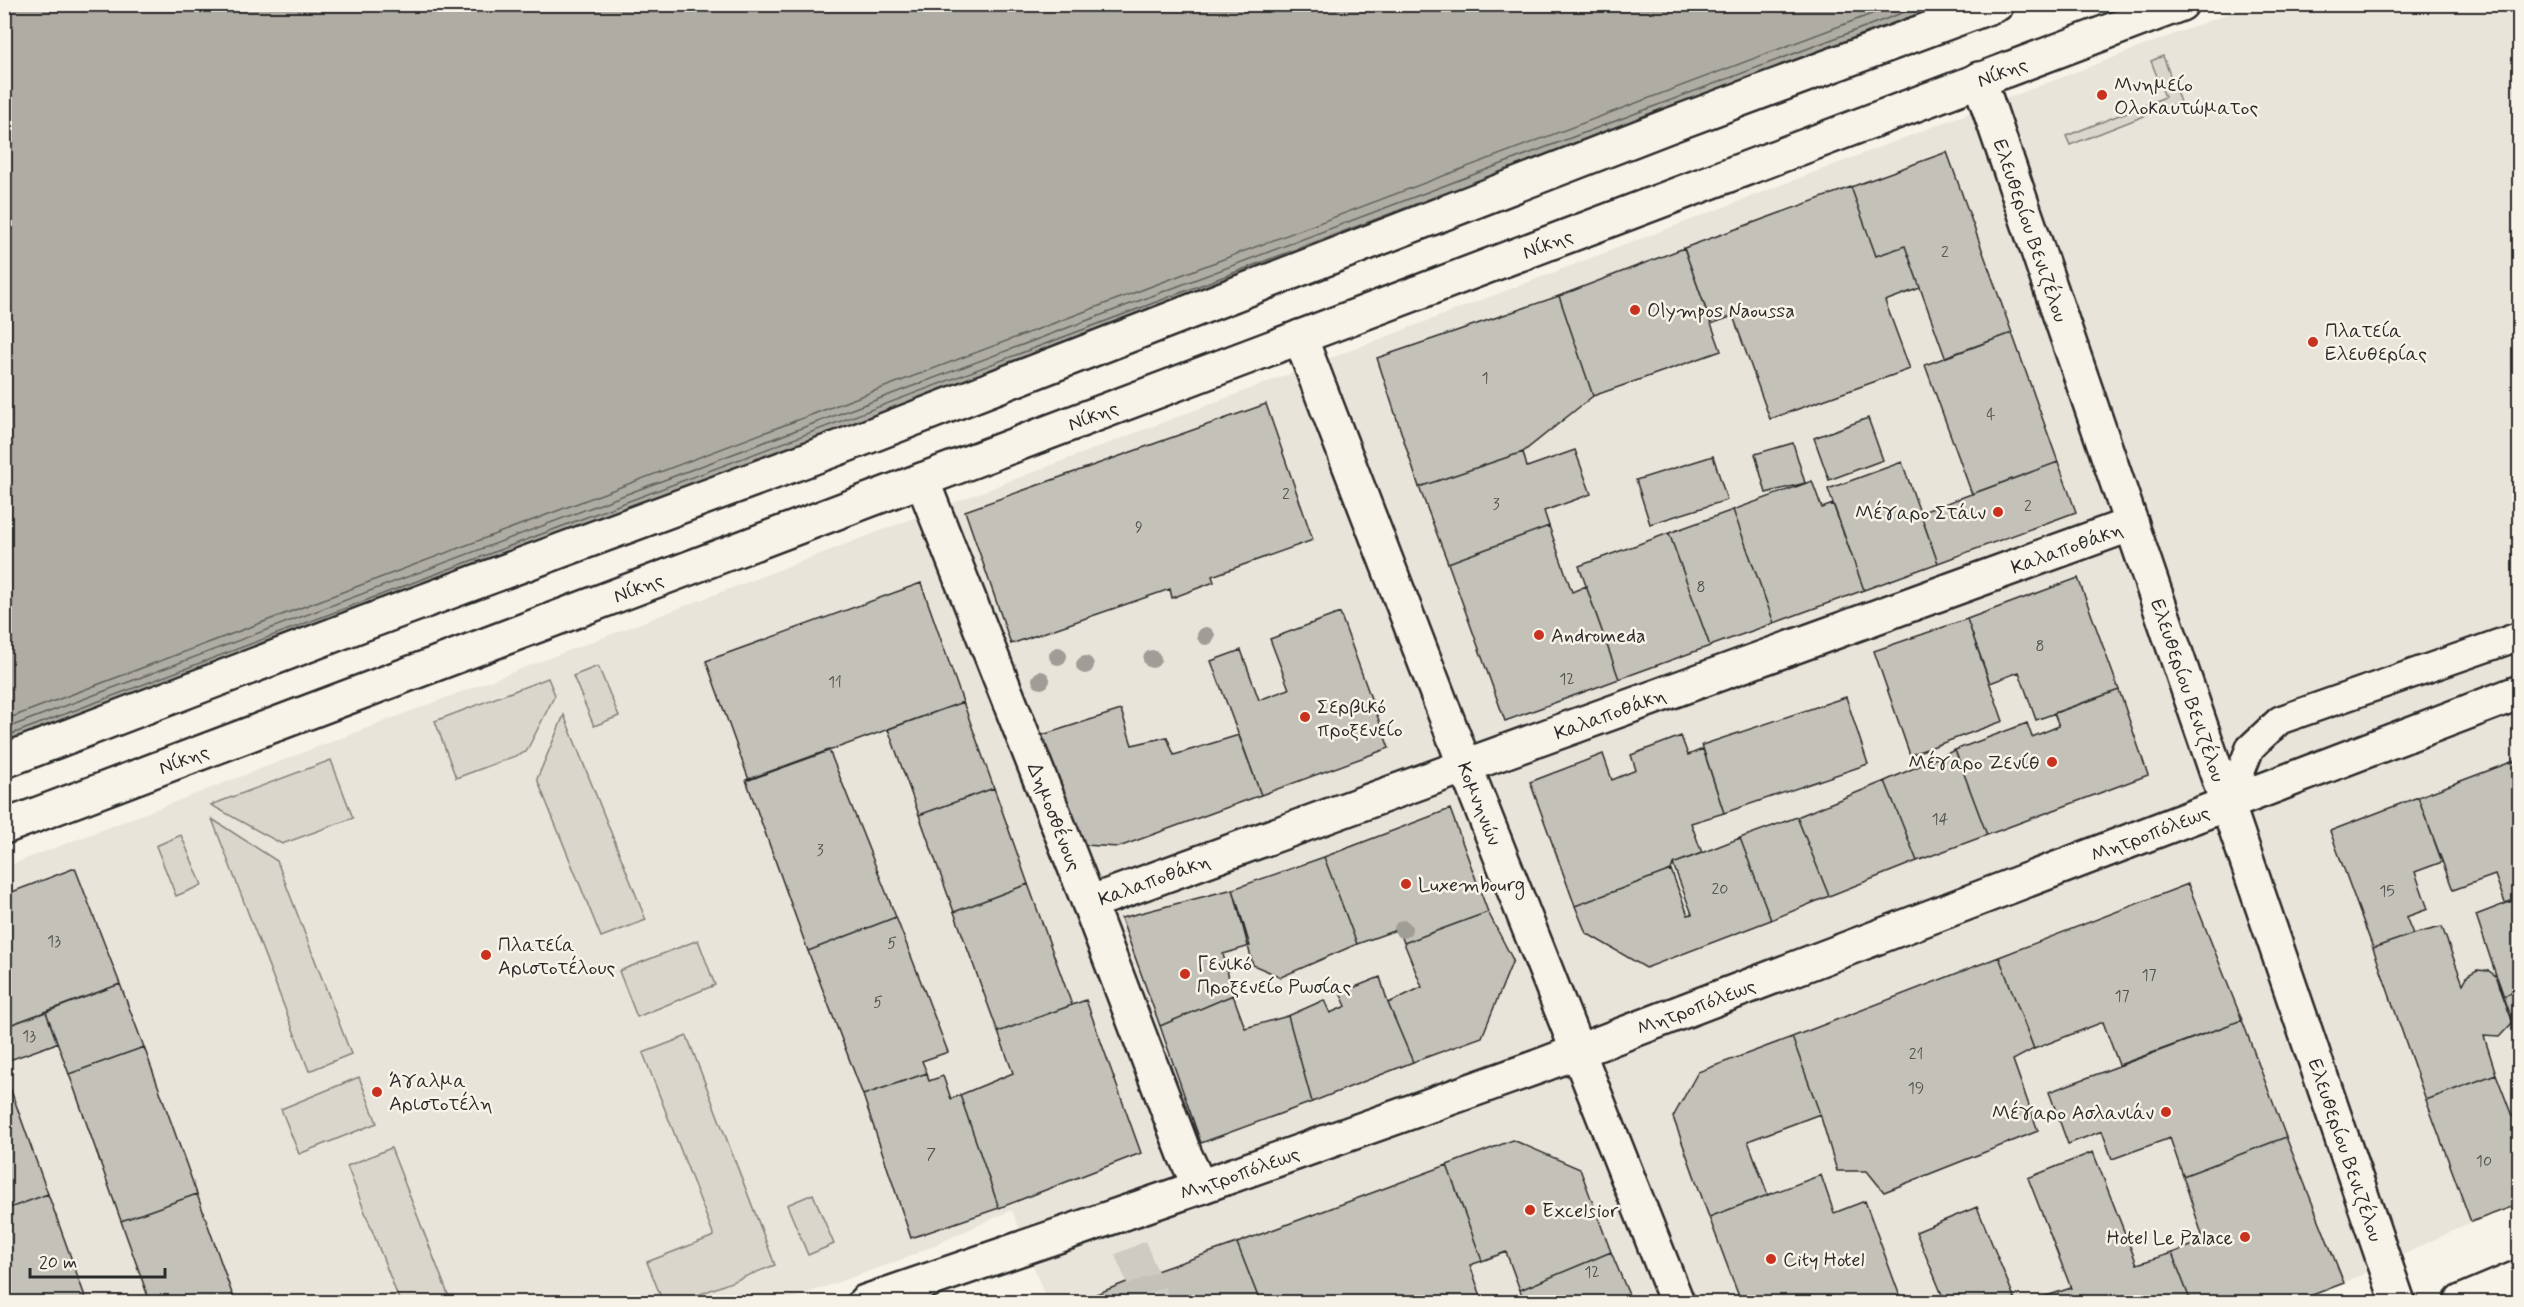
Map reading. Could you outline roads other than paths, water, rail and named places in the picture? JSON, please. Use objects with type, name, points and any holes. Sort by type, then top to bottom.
[{"type":"main road","points":[[4,761],[365,623],[841,447],[1660,129],[1997,4]]},
{"type":"main road","name":"Νίκης","points":[[4,827],[2181,4]]},
{"type":"main road","name":"Ελευθερίου Βενιζέλου","points":[[1979,79],[2398,1302]]},
{"type":"main road","name":"Κομνηνών","points":[[1300,337],[1677,1302]]},
{"type":"main road","name":"Δημοσθένους","points":[[922,480],[1089,903],[1185,1155],[1200,1187]]},
{"type":"main road","name":"Καλαποθάκη","points":[[1089,903],[2132,524]]},
{"type":"main road","name":"Μητροπόλεως","points":[[865,1302],[1200,1187],[1579,1051],[2519,692]]},
{"type":"main road","points":[[2461,1302],[2520,1277]]},
{"type":"lane","points":[[2228,804],[2250,748],[2280,720],[2520,636]]},
{"type":"water","points":[[5,5],[1930,5],[1934,15],[5,744]]},
{"type":"tunnel","points":[[1130,1248],[1153,1302]]},
{"type":"place","name":"Μνημείο Ολοκαυτώματος","points":[[2102,95]]},
{"type":"place","name":"Olympos Naoussa","points":[[1635,310]]},
{"type":"place","name":"Πλατεία Ελευθερίας","points":[[2313,342]]},
{"type":"place","name":"Μέγαρο Στάιν","points":[[1998,512]]},
{"type":"place","name":"Andromeda","points":[[1539,635]]},
{"type":"place","name":"Σερβικό προξενείο","points":[[1305,717]]},
{"type":"place","name":"Μέγαρο Ζενίθ","points":[[2052,762]]},
{"type":"place","name":"Luxembourg","points":[[1406,884]]},
{"type":"place","name":"Πλατεία Αριστοτέλους","points":[[486,955]]},
{"type":"place","name":"Γενικό Προξενείο Ρωσίας","points":[[1185,974]]},
{"type":"place","name":"Άγαλμα Αριστοτέλη","points":[[377,1092]]},
{"type":"place","name":"Μέγαρο Ασλανιάν","points":[[2166,1112]]},
{"type":"place","name":"Excelsior","points":[[1530,1210]]},
{"type":"place","name":"Hotel Le Palace","points":[[2245,1237]]},
{"type":"place","name":"City Hotel","points":[[1771,1259]]}]
